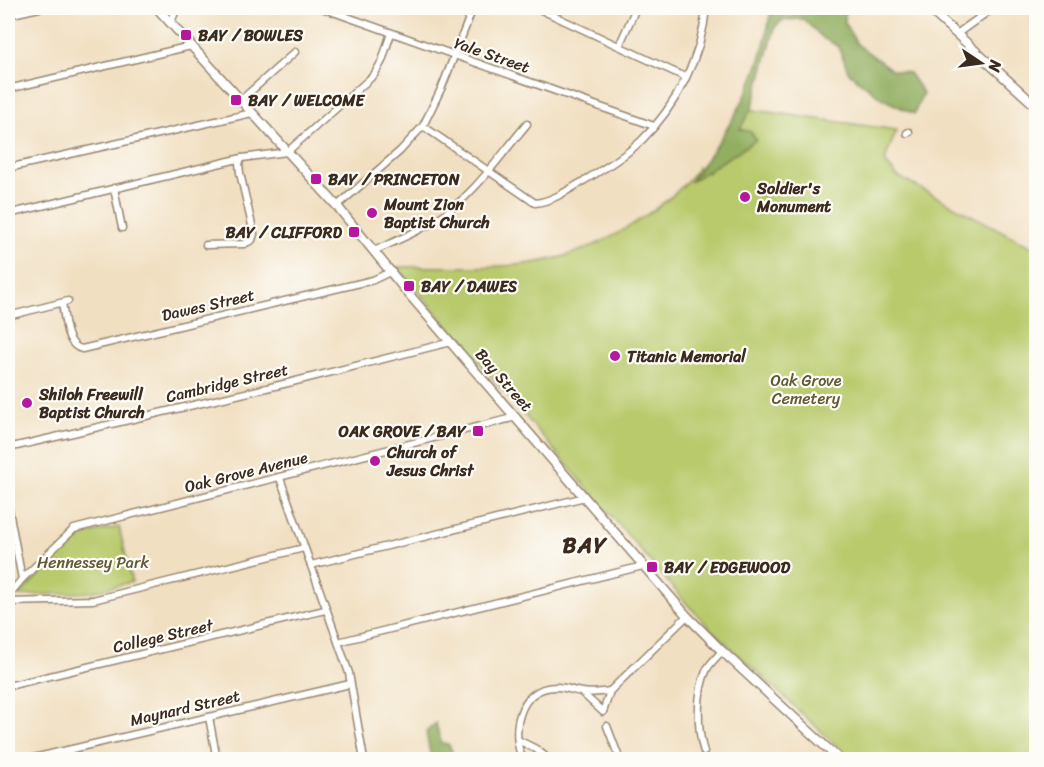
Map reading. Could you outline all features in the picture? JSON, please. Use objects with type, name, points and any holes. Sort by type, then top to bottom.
[{"type":"main road","name":"Bay Street","points":[[157,8],[337,206],[687,616],[840,759]]},
{"type":"main road","points":[[928,8],[1036,106]]},
{"type":"street","points":[[8,15],[39,8]]},
{"type":"street","points":[[171,22],[177,8]]},
{"type":"street","name":"Yale Street","points":[[322,8],[654,126]]},
{"type":"street","points":[[337,206],[400,151],[423,126],[442,87],[473,8]]},
{"type":"street","points":[[537,8],[555,11],[619,46],[685,76]]},
{"type":"street","points":[[619,46],[636,8]]},
{"type":"street","points":[[423,126],[536,203],[544,202],[567,191],[617,159],[640,141],[654,126],[672,101],[698,50],[706,8]]},
{"type":"street","points":[[958,33],[993,8]]},
{"type":"street","points":[[8,214],[242,158],[287,152],[374,75],[382,61],[392,33]]},
{"type":"street","points":[[8,89],[191,46]]},
{"type":"street","points":[[240,100],[295,52]]},
{"type":"street","points":[[8,168],[252,113]]},
{"type":"street","points":[[374,251],[437,220],[454,207],[527,123]]},
{"type":"street","points":[[206,245],[244,244],[252,240],[254,234],[240,174],[239,163],[242,158]]},
{"type":"street","points":[[114,188],[122,228]]},
{"type":"street","name":"Dawes Street","points":[[8,316],[65,302],[70,339],[75,347],[82,349],[365,282],[392,272]]},
{"type":"street","name":"Cambridge Street","points":[[8,448],[288,383],[451,342]]},
{"type":"street","name":"Oak Grove Avenue","points":[[8,596],[22,579],[74,529],[516,417]]},
{"type":"street","points":[[280,478],[338,642],[350,684],[364,759]]},
{"type":"street","points":[[311,565],[585,497]]},
{"type":"street","points":[[8,505],[22,579]]},
{"type":"street","points":[[8,602],[93,600],[303,548]]},
{"type":"street","points":[[338,642],[643,566]]},
{"type":"street","name":"College Street","points":[[8,686],[325,610]]},
{"type":"street","points":[[581,692],[603,712],[610,691],[687,616]]},
{"type":"street","points":[[704,752],[699,736],[702,683],[706,670],[722,651]]},
{"type":"street","name":"Maynard Street","points":[[26,759],[350,684]]},
{"type":"street","points":[[523,759],[518,740],[517,720],[523,707],[538,692],[555,686],[581,692],[610,691]]},
{"type":"street","points":[[209,717],[216,755]]},
{"type":"street","points":[[607,726],[620,759]]},
{"type":"street","points":[[518,740],[536,749],[546,759]]},
{"type":"street","points":[[68,750],[69,759]]},
{"type":"green space","points":[[771,8],[845,8],[845,24],[857,44],[892,70],[909,73],[923,93],[914,114],[883,99],[849,73],[838,46],[824,39],[803,19],[783,20],[775,27],[753,106],[740,129],[751,132],[756,140],[690,182],[719,141],[743,101],[760,58]]},
{"type":"green space","name":"Oak Grove Cemetery","points":[[747,109],[897,130],[885,162],[897,176],[1036,249],[1036,759],[851,759],[715,633],[686,603],[397,267],[490,267],[527,264],[571,254],[597,244],[634,224],[660,206],[681,188],[698,167],[708,173]]},
{"type":"green space","name":"Hennessey Park","points":[[119,527],[132,582],[91,592],[18,596],[78,536]]},
{"type":"green space","points":[[436,723],[441,743],[448,744],[452,751],[449,759],[431,759],[426,732]]},
{"type":"place","name":"BAY / BOWLES","points":[[186,35]]},
{"type":"place","name":"BAY / WELCOME","points":[[236,100]]},
{"type":"place","name":"BAY / PRINCETON","points":[[316,179]]},
{"type":"place","name":"Soldier's Monument","points":[[745,197]]},
{"type":"place","name":"Mount Zion Baptist Church","points":[[372,213]]},
{"type":"place","name":"BAY / CLIFFORD","points":[[354,232]]},
{"type":"place","name":"BAY / DAWES","points":[[409,286]]},
{"type":"place","name":"Titanic Memorial","points":[[615,356]]},
{"type":"place","name":"Shiloh Freewill Baptist Church","points":[[27,403]]},
{"type":"place","name":"OAK GROVE / BAY","points":[[478,431]]},
{"type":"place","name":"Church of Jesus Christ","points":[[375,461]]},
{"type":"place","name":"BAY / EDGEWOOD","points":[[652,567]]},
{"type":"district","name":"BAY","points":[[585,545]]}]
